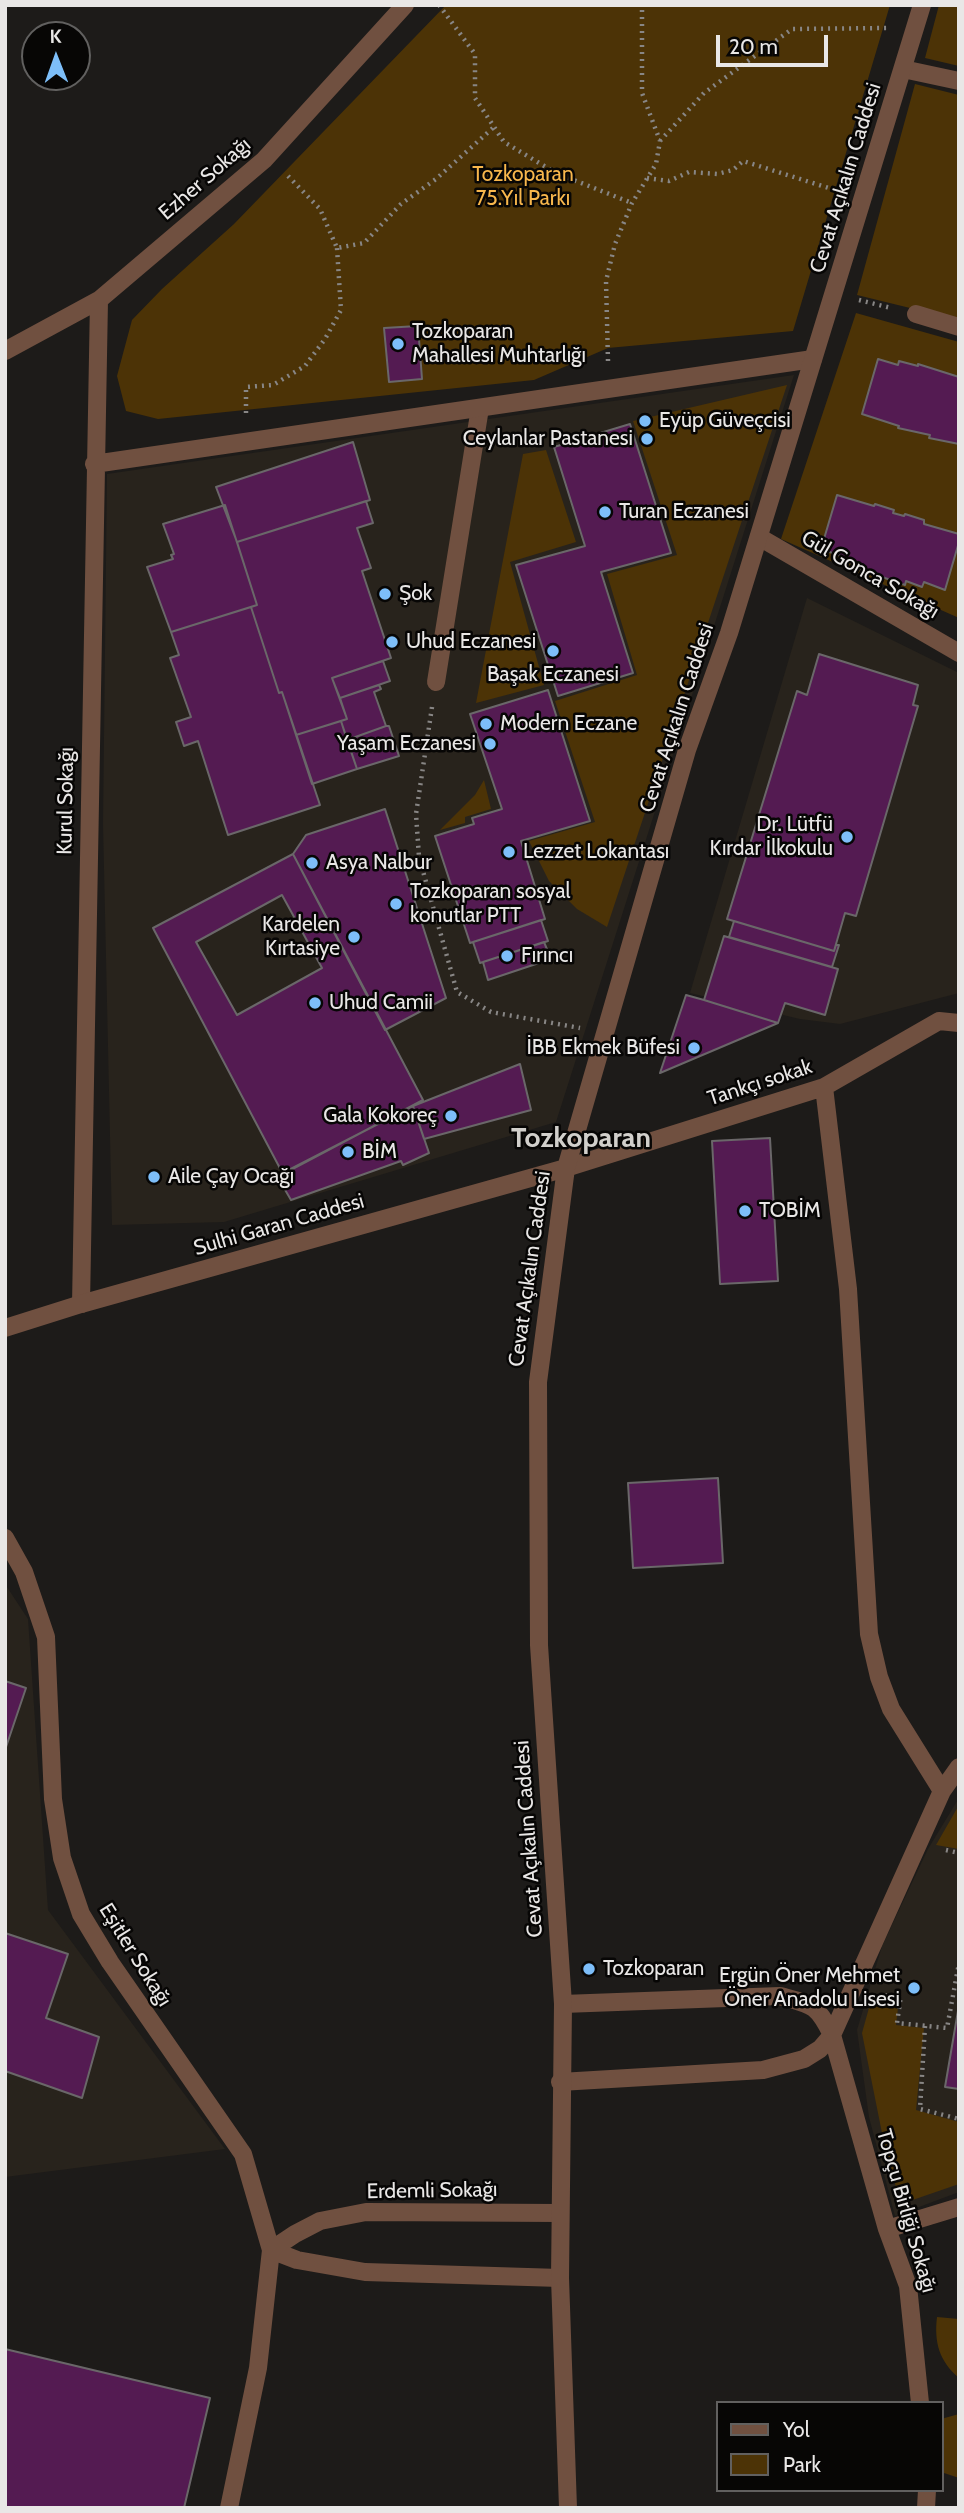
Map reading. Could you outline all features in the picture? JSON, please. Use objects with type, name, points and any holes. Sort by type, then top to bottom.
[{"type":"street","name":"Ezher Sokağı","points":[[5,351],[99,300],[269,155],[405,5]]},
{"type":"street","name":"Cevat Açıkalın Caddesi","points":[[568,2508],[559,2278],[563,2004],[540,1645],[538,1382],[566,1168],[687,750],[760,537],[922,5]]},
{"type":"street","points":[[903,69],[959,81]]},
{"type":"street","name":"Kurul Sokağı","points":[[81,1304],[99,300]]},
{"type":"street","points":[[916,314],[959,327]]},
{"type":"street","points":[[94,464],[813,359]]},
{"type":"street","points":[[436,682],[480,408]]},
{"type":"street","name":"Gül Gonca Sokağı","points":[[760,537],[959,653]]},
{"type":"street","name":"Tankçı sokak","points":[[566,1168],[824,1087],[939,1021],[959,1023]]},
{"type":"street","points":[[824,1087],[848,1289],[869,1634],[879,1677],[891,1709],[942,1791]]},
{"type":"street","name":"Sulhi Garan Caddesi","points":[[5,1328],[81,1304],[566,1168]]},
{"type":"street","name":"Eşitler Sokağı","points":[[5,1538],[24,1572],[46,1637],[53,1799],[62,1858],[81,1914],[110,1962],[243,2154],[271,2250]]},
{"type":"street","points":[[560,2082],[764,2070],[804,2059],[820,2049],[832,2035],[942,1791],[959,1767]]},
{"type":"street","name":"Topçu Birliği Sokağı","points":[[563,2004],[780,1996],[812,2005],[824,2019],[832,2035],[887,2229],[908,2286],[920,2401]]},
{"type":"street","points":[[887,2229],[959,2207]]},
{"type":"street","name":"Erdemli Sokağı","points":[[271,2250],[320,2221],[366,2212],[559,2213]]},
{"type":"street","points":[[229,2508],[258,2368],[271,2250],[297,2260],[365,2272],[559,2278]]},
{"type":"path","points":[[439,5],[475,54],[475,98],[504,142],[556,173],[632,203]]},
{"type":"path","points":[[608,389],[606,281],[615,244],[632,203],[656,164],[660,141],[642,93],[642,5]]},
{"type":"path","points":[[660,141],[704,93],[792,29],[915,28]]},
{"type":"path","points":[[337,248],[364,243],[401,204],[436,179],[494,127]]},
{"type":"path","points":[[246,442],[246,387],[272,386],[305,366],[325,339],[341,310],[337,248],[320,209],[269,155]]},
{"type":"path","points":[[648,178],[669,181],[689,172],[717,174],[733,170],[743,161],[863,199]]},
{"type":"path","points":[[833,294],[916,314]]},
{"type":"path","points":[[436,682],[416,814],[419,857],[457,992],[491,1012],[605,1032]]},
{"type":"path","points":[[939,1849],[959,1853]]},
{"type":"path","points":[[878,1985],[873,1996],[901,1995],[897,2023],[947,2028],[959,1963]]},
{"type":"path","points":[[925,2026],[920,2109],[959,2119]]},
{"type":"shaded area","points":[[794,375],[556,1122],[224,1222],[112,1225],[103,824],[107,474]]},
{"type":"shaded area","name":"Dr. Lütfü Kırdar İlkokulu","points":[[807,598],[959,673],[959,993],[840,1024],[800,1019],[690,993]]},
{"type":"shaded area","points":[[5,1584],[28,1619],[48,1910],[225,2149],[5,2177]]},
{"type":"shaded area","name":"Ergün Öner Mehmet Öner Anadolu Lisesi","points":[[959,1798],[959,2192],[895,2216],[869,2117],[857,2030],[882,1946],[928,1849]]},
{"type":"green space","name":"Tozkoparan 75.Yıl Parkı","points":[[446,5],[890,5],[793,331],[608,348],[534,380],[158,419],[126,411],[117,376],[132,320],[234,224]]},
{"type":"green space","points":[[939,5],[959,5],[959,66],[925,58]]},
{"type":"green space","points":[[915,84],[959,95],[959,320],[857,295]]},
{"type":"green space","points":[[856,313],[959,342],[959,618],[781,539]]},
{"type":"green space","points":[[787,385],[607,927],[577,909],[549,881],[529,841],[595,822],[555,701],[637,675],[607,574],[677,555],[633,421]]},
{"type":"green space","points":[[546,450],[576,542],[510,562],[544,685],[476,703],[523,454]]},
{"type":"green space","points":[[484,780],[491,809],[465,817],[465,823],[440,830],[475,795]]},
{"type":"green space","points":[[959,1805],[959,1849],[936,1845]]},
{"type":"green space","points":[[872,1997],[899,1999],[896,2025],[924,2028],[916,2110],[959,2122],[959,2184],[901,2204],[886,2153],[862,2033]]},
{"type":"green space","points":[[937,2317],[959,2319],[959,2378],[942,2358],[939,2350]]},
{"type":"green space","points":[[959,2414],[959,2478],[943,2471],[943,2418]]},
{"type":"building","points":[[418,326],[422,379],[389,382],[384,328]]},
{"type":"building","points":[[878,359],[898,365],[899,361],[918,364],[959,377],[959,444],[929,438],[930,435],[898,428],[899,426],[862,414]]},
{"type":"building","points":[[630,424],[671,553],[601,572],[633,673],[558,696],[516,565],[585,546],[554,447]]},
{"type":"building","points":[[353,442],[370,500],[237,542],[216,487]]},
{"type":"building","points":[[837,495],[894,510],[893,513],[924,520],[924,524],[959,534],[945,590],[924,582],[922,587],[906,581],[905,585],[856,568],[857,565],[840,559],[841,556],[821,549]]},
{"type":"building","points":[[366,501],[373,523],[357,528],[371,568],[362,571],[391,658],[332,678],[347,719],[296,735],[282,692],[279,693],[251,607],[257,605],[237,542]]},
{"type":"building","points":[[225,505],[257,605],[171,632],[147,567],[173,559],[171,555],[174,554],[163,524]]},
{"type":"building","points":[[251,607],[320,805],[228,835],[198,741],[184,746],[176,722],[191,717],[170,658],[179,655],[171,632]]},
{"type":"building","name":"Dr. Lütfü Kırdar İlkokulu","points":[[819,654],[918,685],[913,705],[918,706],[856,916],[845,913],[834,951],[727,919],[797,691],[807,695]]},
{"type":"building","points":[[383,661],[390,681],[340,698],[332,678]]},
{"type":"building","points":[[379,685],[381,689],[374,692],[386,726],[347,740],[341,721],[347,719],[340,698]]},
{"type":"building","points":[[548,690],[590,821],[521,841],[545,919],[470,943],[435,836],[474,824],[472,818],[502,809],[470,714]]},
{"type":"building","points":[[341,721],[357,769],[312,784],[296,735]]},
{"type":"building","points":[[389,726],[399,756],[357,769],[347,740]]},
{"type":"building","points":[[385,809],[446,998],[385,1030],[293,854],[306,835]]},
{"type":"building","name":"Uhud Camii","points":[[293,854],[423,1100],[283,1174],[153,928]],"holes":[[[282,895],[322,968],[237,1015],[196,942]]]},
{"type":"building","points":[[541,920],[548,941],[480,963],[473,942]]},
{"type":"building","points":[[734,921],[834,951],[836,945],[839,945],[832,967],[729,937]]},
{"type":"building","points":[[724,936],[838,969],[825,1015],[785,1003],[778,1023],[704,1000]]},
{"type":"building","points":[[544,942],[551,959],[488,980],[483,962]]},
{"type":"building","name":"İBB Ekmek Büfesi","points":[[686,995],[704,1000],[778,1023],[660,1073]]},
{"type":"building","points":[[520,1064],[531,1110],[424,1139],[413,1106]]},
{"type":"building","points":[[413,1106],[429,1153],[403,1165],[401,1161],[291,1200],[277,1176]]},
{"type":"building","name":"TOBİM","points":[[770,1138],[778,1281],[720,1284],[712,1141]]},
{"type":"building","points":[[718,1478],[723,1563],[633,1568],[628,1483]]},
{"type":"building","points":[[5,1681],[26,1688],[5,1750]]},
{"type":"building","points":[[5,1933],[68,1954],[46,2018],[99,2037],[82,2098],[5,2071]]},
{"type":"building","points":[[959,2005],[959,2089],[945,2087]]},
{"type":"building","points":[[5,2349],[210,2398],[184,2508],[5,2508]]},
{"type":"place","name":"Tozkoparan Mahallesi Muhtarlığı","points":[[398,344]]},
{"type":"place","name":"Eyüp Güveçcisi","points":[[645,421]]},
{"type":"place","name":"Ceylanlar Pastanesi","points":[[647,439]]},
{"type":"place","name":"Turan Eczanesi","points":[[605,512]]},
{"type":"place","name":"Şok","points":[[385,594]]},
{"type":"place","name":"Uhud Eczanesi","points":[[392,642]]},
{"type":"place","name":"Başak Eczanesi","points":[[553,651]]},
{"type":"place","name":"Modern Eczane","points":[[486,724]]},
{"type":"place","name":"Yaşam Eczanesi","points":[[490,744]]},
{"type":"place","name":"Dr. Lütfü Kırdar İlkokulu","points":[[847,837]]},
{"type":"place","name":"Lezzet Lokantası","points":[[509,852]]},
{"type":"place","name":"Asya Nalbur","points":[[312,863]]},
{"type":"place","name":"Tozkoparan sosyal konutlar PTT","points":[[396,904]]},
{"type":"place","name":"Kardelen Kırtasiye","points":[[354,937]]},
{"type":"place","name":"Fırıncı","points":[[507,956]]},
{"type":"place","name":"Uhud Camii","points":[[315,1003]]},
{"type":"place","name":"İBB Ekmek Büfesi","points":[[694,1048]]},
{"type":"place","name":"Gala Kokoreç","points":[[451,1116]]},
{"type":"place","name":"BİM","points":[[348,1152]]},
{"type":"place","name":"Aile Çay Ocağı","points":[[154,1177]]},
{"type":"place","name":"TOBİM","points":[[745,1211]]},
{"type":"place","name":"Tozkoparan","points":[[589,1969]]},
{"type":"place","name":"Ergün Öner Mehmet Öner Anadolu Lisesi","points":[[914,1988]]},
{"type":"district","name":"Tozkoparan","points":[[581,1139]]}]
